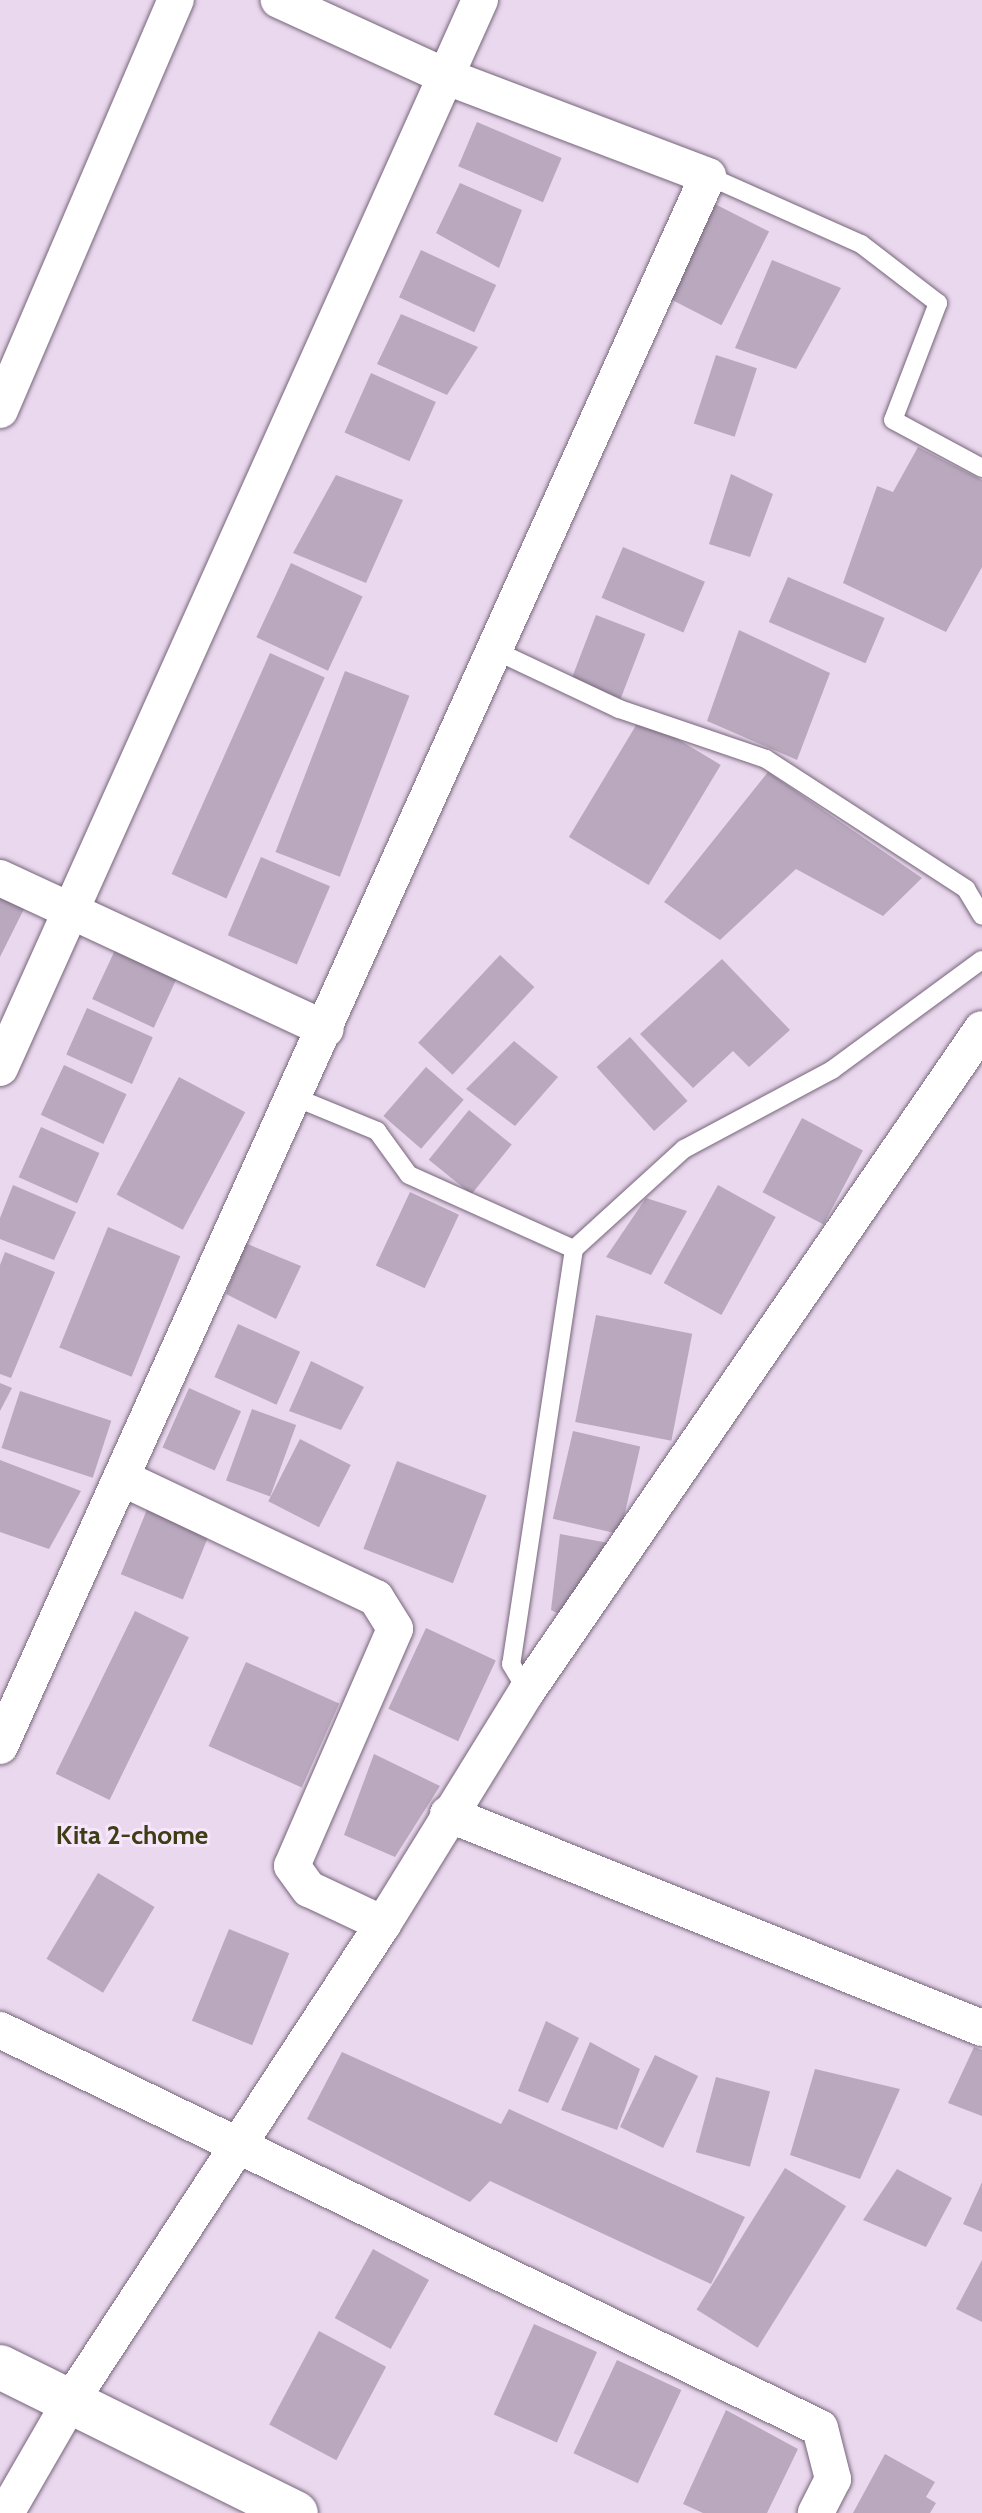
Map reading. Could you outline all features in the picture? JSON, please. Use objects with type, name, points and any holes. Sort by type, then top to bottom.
[{"type":"street","points":[[0,410],[176,0]]},
{"type":"street","points":[[0,1746],[297,1098],[708,176],[445,76],[279,0]]},
{"type":"street","points":[[0,1068],[480,0]]},
{"type":"street","points":[[0,878],[68,914],[326,1029]]},
{"type":"street","points":[[6,2513],[70,2402],[383,1924],[448,1814],[527,1691],[982,1029]]},
{"type":"street","points":[[122,1478],[376,1598],[395,1629],[292,1866],[309,1889],[383,1924]]},
{"type":"street","points":[[448,1814],[982,2028]]},
{"type":"street","points":[[0,2030],[820,2428],[833,2479],[816,2513]]},
{"type":"street","points":[[0,2367],[296,2513]]},
{"type":"lane","points":[[708,176],[861,244],[938,303],[893,420],[982,468]]},
{"type":"lane","points":[[496,651],[619,709],[766,759],[966,889],[982,916]]},
{"type":"lane","points":[[527,1691],[511,1664],[574,1249],[684,1149],[832,1070],[982,960]]},
{"type":"lane","points":[[297,1098],[377,1131],[409,1175],[574,1249]]},
{"type":"building","points":[[477,122],[562,158],[543,202],[458,166]]},
{"type":"building","points":[[460,183],[522,210],[499,268],[436,233]]},
{"type":"building","points":[[713,203],[769,232],[721,325],[665,297]]},
{"type":"building","points":[[421,250],[496,285],[474,332],[399,297]]},
{"type":"building","points":[[772,260],[841,288],[796,369],[735,348]]},
{"type":"building","points":[[401,314],[478,347],[447,395],[377,364]]},
{"type":"building","points":[[716,355],[757,368],[735,437],[694,423]]},
{"type":"building","points":[[371,373],[436,402],[409,461],[345,432]]},
{"type":"building","points":[[918,447],[982,480],[982,567],[946,632],[843,583],[877,486],[893,492]]},
{"type":"building","points":[[731,474],[773,494],[750,557],[709,544]]},
{"type":"building","points":[[336,475],[403,500],[366,583],[293,553]]},
{"type":"building","points":[[623,547],[705,582],[683,632],[602,598]]},
{"type":"building","points":[[291,563],[363,596],[328,671],[256,637]]},
{"type":"building","points":[[788,577],[885,618],[866,663],[769,622]]},
{"type":"building","points":[[596,615],[645,634],[621,698],[571,679]]},
{"type":"building","points":[[739,630],[830,673],[797,760],[707,721]]},
{"type":"building","points":[[270,653],[325,677],[226,898],[172,874]]},
{"type":"building","points":[[345,671],[409,696],[340,877],[275,852]]},
{"type":"building","points":[[641,717],[721,765],[649,885],[569,837]]},
{"type":"building","points":[[768,772],[922,878],[883,916],[796,869],[720,940],[664,902]]},
{"type":"building","points":[[261,857],[330,886],[297,965],[228,935]]},
{"type":"building","points":[[0,897],[24,909],[0,957]]},
{"type":"building","points":[[115,950],[177,979],[154,1028],[92,999]]},
{"type":"building","points":[[500,955],[534,987],[453,1075],[418,1043]]},
{"type":"building","points":[[722,959],[790,1030],[749,1067],[733,1051],[693,1088],[640,1034]]},
{"type":"building","points":[[87,1008],[153,1037],[132,1084],[66,1055]]},
{"type":"building","points":[[630,1037],[688,1101],[654,1131],[597,1067]]},
{"type":"building","points":[[514,1041],[558,1077],[515,1126],[466,1089]]},
{"type":"building","points":[[64,1065],[127,1094],[103,1144],[41,1115]]},
{"type":"building","points":[[426,1067],[464,1100],[421,1149],[383,1116]]},
{"type":"building","points":[[179,1077],[245,1112],[183,1230],[117,1194]]},
{"type":"building","points":[[469,1110],[512,1145],[471,1194],[429,1160]]},
{"type":"building","points":[[802,1118],[863,1150],[823,1225],[763,1192]]},
{"type":"building","points":[[41,1127],[99,1153],[77,1203],[19,1177]]},
{"type":"building","points":[[13,1185],[76,1212],[54,1260],[0,1239],[0,1218]]},
{"type":"building","points":[[718,1185],[776,1217],[721,1315],[664,1283]]},
{"type":"building","points":[[410,1192],[459,1215],[425,1288],[376,1265]]},
{"type":"building","points":[[646,1198],[687,1211],[651,1275],[606,1257]]},
{"type":"building","points":[[108,1227],[180,1256],[132,1377],[59,1348]]},
{"type":"building","points":[[245,1243],[301,1266],[276,1319],[226,1294]]},
{"type":"building","points":[[5,1252],[55,1272],[11,1378],[0,1374],[0,1265]]},
{"type":"building","points":[[596,1315],[692,1334],[671,1441],[575,1422]]},
{"type":"building","points":[[238,1324],[300,1352],[277,1405],[214,1377]]},
{"type":"building","points":[[311,1361],[364,1387],[341,1430],[289,1411]]},
{"type":"building","points":[[0,1383],[12,1388],[0,1411]]},
{"type":"building","points":[[189,1388],[241,1411],[215,1471],[163,1447]]},
{"type":"building","points":[[20,1391],[111,1421],[93,1478],[1,1448]]},
{"type":"building","points":[[252,1409],[296,1425],[270,1496],[226,1480]]},
{"type":"building","points":[[573,1431],[640,1447],[620,1534],[553,1519]]},
{"type":"building","points":[[300,1439],[351,1465],[319,1527],[268,1501]]},
{"type":"building","points":[[0,1460],[81,1491],[49,1549],[0,1532]]},
{"type":"building","points":[[397,1461],[487,1495],[453,1583],[363,1549]]},
{"type":"building","points":[[150,1502],[212,1527],[183,1599],[121,1574]]},
{"type":"building","points":[[560,1534],[614,1544],[569,1619],[551,1610]]},
{"type":"building","points":[[135,1611],[189,1637],[110,1800],[56,1774]]},
{"type":"building","points":[[426,1628],[496,1661],[458,1741],[388,1709]]},
{"type":"building","points":[[246,1662],[339,1703],[302,1788],[209,1746]]},
{"type":"building","points":[[374,1754],[440,1786],[395,1857],[344,1835]]},
{"type":"building","points":[[98,1873],[155,1907],[103,1993],[46,1959]]},
{"type":"building","points":[[229,1929],[289,1953],[252,2045],[192,2021]]},
{"type":"building","points":[[546,2021],[579,2038],[548,2103],[518,2091]]},
{"type":"building","points":[[590,2042],[640,2069],[617,2130],[561,2110]]},
{"type":"building","points":[[974,2047],[982,2050],[982,2116],[948,2103]]},
{"type":"building","points":[[342,2052],[501,2124],[509,2109],[745,2217],[711,2284],[490,2181],[470,2202],[307,2119]]},
{"type":"building","points":[[655,2055],[698,2076],[663,2148],[620,2127]]},
{"type":"building","points":[[815,2069],[900,2089],[860,2179],[790,2155]]},
{"type":"building","points":[[716,2077],[770,2091],[750,2167],[696,2152]]},
{"type":"building","points":[[785,2168],[846,2206],[758,2348],[697,2310]]},
{"type":"building","points":[[897,2169],[952,2198],[926,2247],[863,2220]]},
{"type":"building","points":[[982,2182],[982,2232],[963,2224]]},
{"type":"building","points":[[373,2249],[429,2280],[391,2349],[335,2318]]},
{"type":"building","points":[[982,2260],[982,2322],[956,2309]]},
{"type":"building","points":[[534,2324],[597,2352],[557,2443],[494,2414]]},
{"type":"building","points":[[319,2331],[386,2367],[336,2460],[269,2425]]},
{"type":"building","points":[[617,2360],[681,2390],[638,2483],[573,2453]]},
{"type":"building","points":[[726,2410],[798,2449],[767,2513],[703,2513],[683,2504]]},
{"type":"building","points":[[885,2454],[935,2482],[926,2497],[936,2503],[930,2513],[853,2513]]},
{"type":"district","name":"Kita 2-chome","points":[[132,1836]]}]
